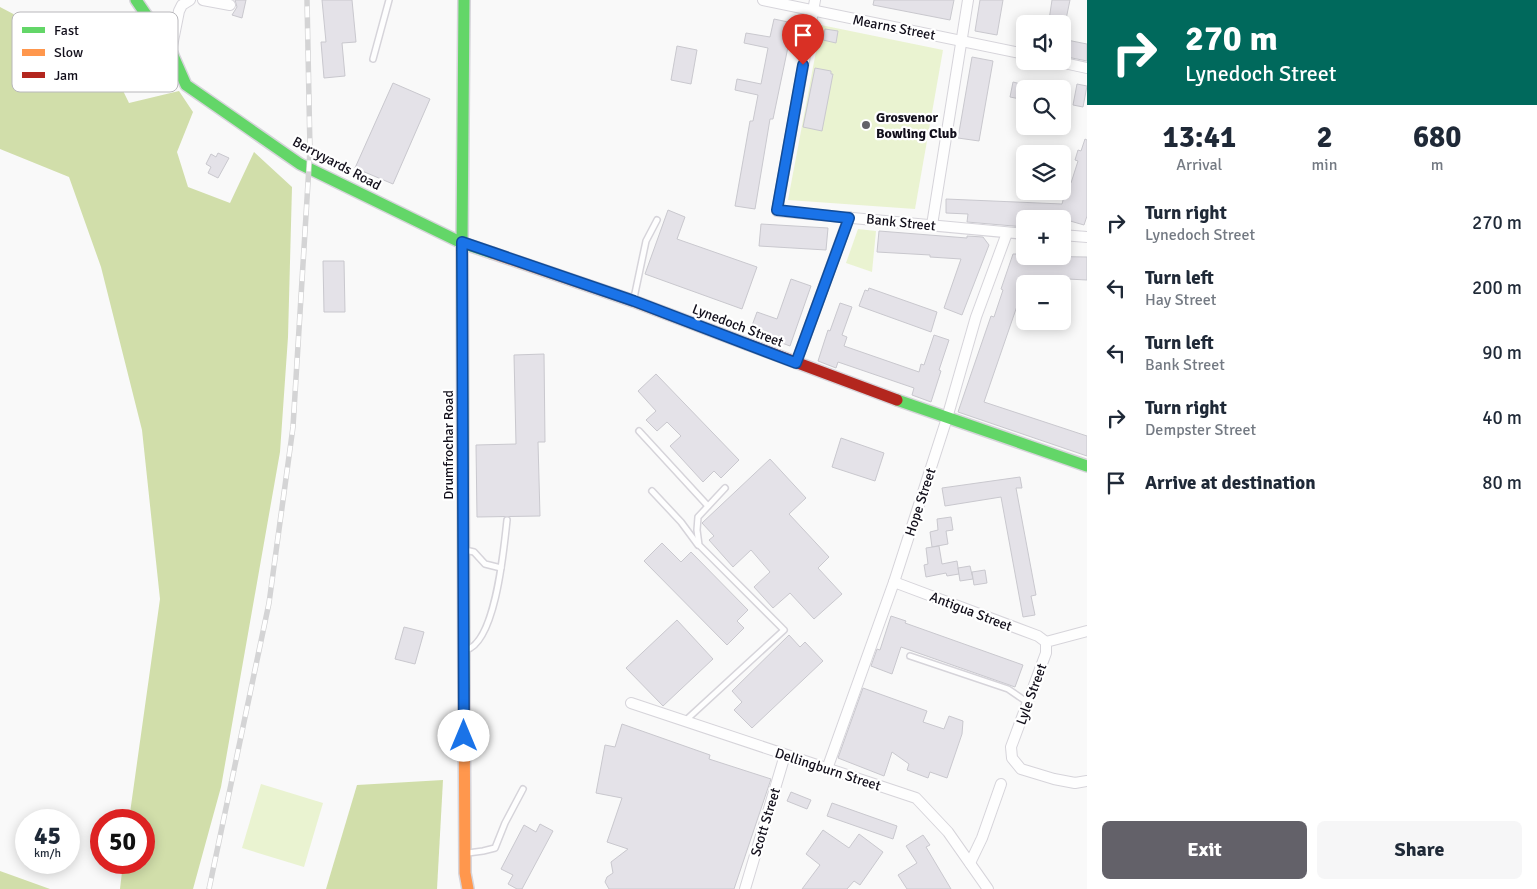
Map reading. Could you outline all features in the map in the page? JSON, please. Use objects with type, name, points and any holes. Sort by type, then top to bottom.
[{"type":"street","name":"Berryyards Road","points":[[136,0],[144,12]]},
{"type":"street","points":[[178,16],[182,5],[190,0]]},
{"type":"street","points":[[203,0],[230,6]]},
{"type":"street","name":"Drumfrochar Road","points":[[464,0],[462,242],[463,650],[465,873],[468,889]]},
{"type":"street","name":"Mearns Street","points":[[763,0],[1016,52]]},
{"type":"street","points":[[813,11],[815,0]]},
{"type":"street","points":[[932,226],[968,0]]},
{"type":"street","name":"Bank Street","points":[[813,11],[777,210],[1016,234]]},
{"type":"street","points":[[1071,64],[1087,68]]},
{"type":"street","name":"Berryyards Road","points":[[178,67],[186,85],[300,164],[462,242]]},
{"type":"street","points":[[796,363],[849,218]]},
{"type":"street","name":"Hope Street","points":[[827,769],[894,582],[947,418],[976,317],[1007,233]]},
{"type":"street","points":[[1071,235],[1087,236]]},
{"type":"street","name":"Lynedoch Street","points":[[462,242],[634,301],[796,363],[1087,466]]},
{"type":"street","name":"Antigua Street","points":[[894,582],[1038,636],[1046,642]]},
{"type":"street","points":[[1046,642],[1087,631]]},
{"type":"street","name":"Lyle Street","points":[[1046,642],[1046,653],[1011,747],[1012,758],[1021,769],[1075,783],[1087,781]]},
{"type":"street","name":"Dellingburn Street","points":[[631,703],[916,798],[948,832],[988,889]]},
{"type":"street","name":"Scott Street","points":[[745,889],[785,755]]},
{"type":"street","points":[[970,863],[982,838],[1001,784]]},
{"type":"lane","points":[[373,59],[389,0]]},
{"type":"lane","points":[[634,301],[646,241],[657,220]]},
{"type":"lane","points":[[639,431],[708,506]]},
{"type":"lane","points":[[699,545],[698,517],[725,488]]},
{"type":"lane","points":[[652,491],[681,522],[699,545],[784,630],[685,721]]},
{"type":"lane","points":[[463,650],[472,648],[478,643],[490,620],[501,568],[506,520]]},
{"type":"lane","points":[[463,549],[474,552],[485,564],[501,568]]},
{"type":"lane","points":[[910,656],[1008,689],[1028,702]]},
{"type":"lane","points":[[465,853],[483,852],[495,848],[505,823],[523,790]]},
{"type":"green space","points":[[0,7],[12,13],[12,92],[124,92],[129,103],[179,91],[193,112],[177,152],[188,187],[230,203],[254,152],[292,187],[288,337],[280,452],[221,787],[193,889],[120,889],[122,874],[155,874],[155,809],[131,809],[160,599],[142,430],[101,267],[69,177],[0,149]]},
{"type":"green space","name":"Grosvenor Bowling Club","points":[[821,25],[943,50],[915,209],[788,200]]},
{"type":"green space","points":[[858,229],[876,231],[872,272],[846,263]]},
{"type":"green space","points":[[443,780],[437,889],[326,889],[357,785]]},
{"type":"green space","points":[[261,784],[323,803],[304,867],[242,848]]},
{"type":"green space","points":[[0,871],[50,889],[0,889]]},
{"type":"building","points":[[235,0],[246,0],[242,18],[232,15],[237,7]]},
{"type":"building","points":[[322,0],[352,0],[356,42],[342,43],[345,76],[324,78],[321,42],[326,42]]},
{"type":"building","points":[[874,0],[954,0],[950,20],[873,5]]},
{"type":"building","points":[[980,0],[1003,0],[997,35],[975,31]]},
{"type":"building","points":[[1052,0],[1070,0],[1067,15],[1050,15]]},
{"type":"building","points":[[774,19],[793,23],[773,119],[770,119],[755,209],[735,206],[750,121],[753,121],[758,95],[735,90],[737,79],[761,84],[768,48],[744,43],[746,33],[770,37]]},
{"type":"building","points":[[825,29],[838,31],[836,43],[823,40]]},
{"type":"building","points":[[1071,41],[1087,44],[1087,61],[1071,58]]},
{"type":"building","points":[[677,46],[697,50],[691,84],[671,80]]},
{"type":"building","points":[[972,57],[993,61],[979,141],[958,138]]},
{"type":"building","points":[[815,68],[831,71],[831,74],[833,74],[822,131],[803,127]]},
{"type":"building","points":[[1013,82],[1016,83],[1016,98],[1010,97]]},
{"type":"building","points":[[393,83],[430,99],[393,184],[355,168]]},
{"type":"building","points":[[1077,84],[1087,86],[1083,107],[1073,105]]},
{"type":"building","points":[[1085,139],[1087,140],[1087,216],[1084,225],[1071,221],[1071,210],[1016,210],[1016,226],[967,222],[968,214],[946,213],[946,199],[1062,204],[1063,200],[1071,200],[1071,183],[1078,161],[1075,160],[1078,150],[1081,151]]},
{"type":"building","points":[[218,153],[229,158],[218,178],[208,173],[211,167],[206,164],[211,154],[216,157]]},
{"type":"building","points":[[668,210],[685,217],[677,239],[757,267],[742,309],[645,274]]},
{"type":"building","points":[[761,224],[828,228],[826,250],[759,246]]},
{"type":"building","points":[[879,231],[967,238],[967,236],[983,237],[989,245],[962,315],[944,308],[961,259],[877,252]]},
{"type":"building","points":[[1013,254],[1016,254],[1016,265],[1071,265],[1071,257],[1087,257],[1087,280],[1071,279],[1071,275],[1016,275],[1016,309],[984,402],[1087,436],[1087,456],[958,412],[991,316],[994,317],[1003,290],[1001,289]]},
{"type":"building","points":[[323,261],[344,261],[345,312],[324,312]]},
{"type":"building","points":[[791,279],[811,286],[790,346],[750,331],[757,312],[777,319]]},
{"type":"building","points":[[869,288],[937,312],[931,332],[859,306],[865,290],[868,291]]},
{"type":"building","points":[[840,303],[852,307],[842,335],[847,337],[844,346],[919,372],[921,364],[924,365],[934,335],[949,340],[931,402],[912,395],[914,388],[838,362],[836,368],[818,361],[828,330],[830,331]]},
{"type":"building","points":[[544,354],[545,442],[538,442],[540,516],[477,517],[476,445],[516,444],[514,355]]},
{"type":"building","points":[[656,374],[739,460],[721,478],[714,471],[703,482],[670,446],[681,436],[667,422],[657,431],[646,420],[656,411],[638,391]]},
{"type":"building","points":[[841,438],[884,453],[875,481],[832,467]]},
{"type":"building","points":[[770,459],[806,498],[789,514],[829,557],[818,568],[842,594],[814,619],[790,593],[773,608],[754,587],[770,572],[751,550],[733,567],[709,540],[714,536],[702,523]]},
{"type":"building","points":[[1020,477],[1022,488],[1016,488],[1036,595],[1031,596],[1035,615],[1023,617],[1001,497],[945,506],[942,488]]},
{"type":"building","points":[[951,517],[953,530],[946,531],[948,544],[932,547],[930,532],[938,530],[937,519]]},
{"type":"building","points":[[662,543],[681,562],[691,552],[748,610],[737,621],[744,628],[727,645],[644,561]]},
{"type":"building","points":[[939,546],[942,564],[957,561],[959,574],[947,576],[946,573],[926,577],[924,565],[928,564],[926,548]]},
{"type":"building","points":[[970,566],[973,579],[960,581],[958,568]]},
{"type":"building","points":[[985,570],[987,583],[974,585],[972,572]]},
{"type":"building","points":[[891,616],[906,621],[905,623],[1023,665],[1015,687],[901,647],[892,674],[871,666],[877,649],[880,650]]},
{"type":"building","points":[[677,620],[713,659],[663,706],[626,668]]},
{"type":"building","points":[[404,627],[424,632],[415,664],[395,659]]},
{"type":"building","points":[[789,635],[800,647],[805,642],[823,661],[752,728],[734,710],[742,702],[732,691]]},
{"type":"building","points":[[863,688],[927,711],[923,722],[944,729],[949,716],[963,721],[962,734],[947,778],[930,772],[928,778],[907,770],[909,764],[892,752],[884,776],[838,758]]},
{"type":"building","points":[[622,724],[710,755],[709,759],[771,779],[734,889],[609,889],[605,882],[607,877],[613,873],[611,862],[628,849],[607,842],[622,798],[596,793],[605,745],[615,747]]},
{"type":"building","points":[[791,792],[811,800],[807,809],[787,801]]},
{"type":"building","points":[[832,803],[897,826],[893,839],[827,816]]},
{"type":"building","points":[[540,824],[553,831],[522,889],[517,889],[508,884],[513,875],[501,869],[524,825],[536,832]]},
{"type":"building","points":[[823,830],[849,848],[859,834],[883,852],[860,885],[854,881],[847,889],[802,889],[820,865],[806,854]]},
{"type":"building","points":[[923,835],[930,845],[926,847],[951,889],[907,889],[898,875],[917,863],[906,846]]},
{"type":"railway","points":[[209,889],[269,603],[293,427],[310,150],[307,0]]},
{"type":"traffic: fast","points":[[136,0],[144,12]]},
{"type":"traffic: fast","points":[[464,0],[462,243],[464,689]]},
{"type":"traffic: fast","points":[[178,67],[186,85],[300,164],[462,243],[492,253]]},
{"type":"traffic: fast","points":[[897,400],[1087,466]]},
{"type":"traffic: slow","points":[[492,253],[633,301],[747,344]]},
{"type":"traffic: slow","points":[[464,689],[465,873],[468,889]]},
{"type":"traffic: jam","points":[[747,344],[897,400]]},
{"type":"place","name":"Grosvenor Bowling Club","points":[[866,125]]},
{"type":"route","points":[[464,736],[462,242],[634,301],[796,363],[849,218],[777,210],[803,65]]}]
